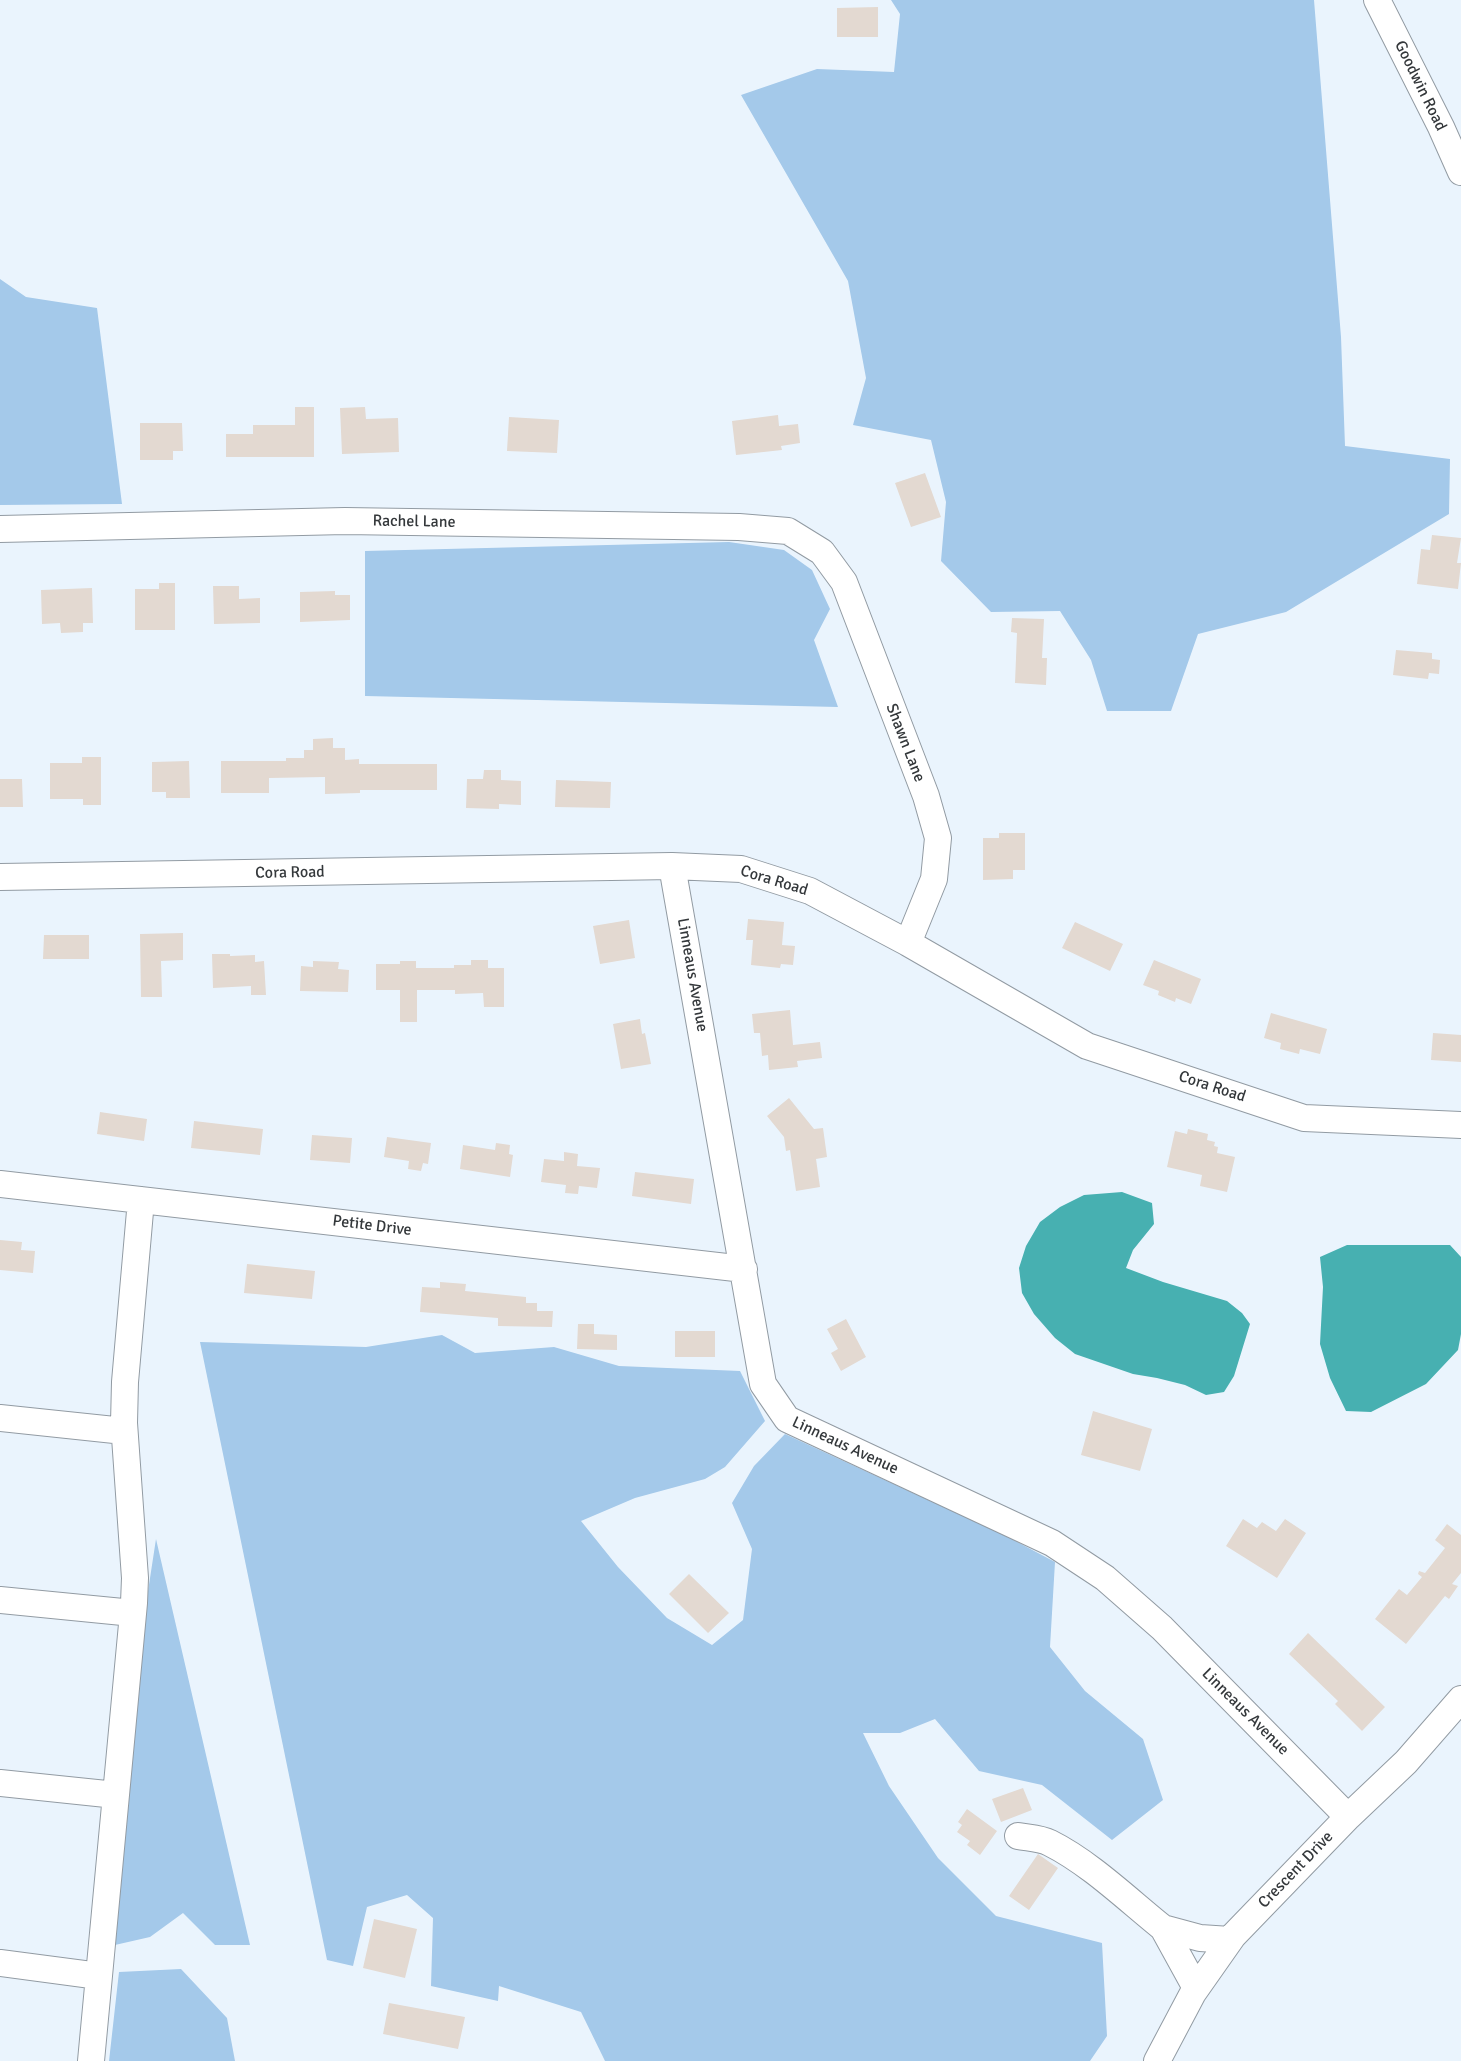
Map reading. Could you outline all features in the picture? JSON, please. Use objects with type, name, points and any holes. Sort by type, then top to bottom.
[{"type":"street","name":"Goodwin Road","points":[[1377,0],[1441,126],[1461,172]]},
{"type":"street","name":"Rachel Lane","points":[[0,529],[345,521],[739,527],[788,531],[822,552]]},
{"type":"street","name":"Shawn Lane","points":[[822,552],[844,582],[926,796],[938,838],[934,879],[908,943]]},
{"type":"street","name":"Cora Road","points":[[0,877],[672,866],[741,869],[810,891],[908,943],[1087,1046],[1305,1118],[1461,1125]]},
{"type":"street","name":"Linneaus Avenue","points":[[672,866],[763,1384],[788,1419],[1052,1543],[1106,1578],[1162,1628],[1348,1817]]},
{"type":"street","name":"Petite Drive","points":[[0,1184],[744,1269]]},
{"type":"street","points":[[91,2061],[133,1613],[135,1578],[124,1431],[125,1382],[141,1200]]},
{"type":"street","points":[[0,1418],[124,1431]]},
{"type":"street","points":[[0,1600],[133,1613]]},
{"type":"street","name":"Crescent Drive","points":[[1157,2061],[1196,1988],[1230,1940],[1348,1817],[1406,1762],[1461,1699]]},
{"type":"street","points":[[0,1783],[116,1795]]},
{"type":"street","points":[[1018,1836],[1040,1840],[1060,1850],[1094,1872],[1163,1928],[1196,1988]]},
{"type":"street","points":[[1163,1928],[1200,1938],[1230,1940]]},
{"type":"street","points":[[0,1963],[99,1976]]},
{"type":"shaded area","points":[[891,0],[1314,0],[1341,337],[1345,446],[1450,459],[1449,514],[1286,612],[1198,634],[1171,711],[1107,711],[1091,660],[1060,611],[991,612],[941,561],[946,502],[931,440],[853,425],[866,378],[848,281],[741,95],[817,69],[894,72],[900,14]]},
{"type":"shaded area","points":[[0,279],[26,297],[97,308],[122,504],[0,505]]},
{"type":"shaded area","points":[[729,542],[784,550],[812,570],[830,609],[814,640],[838,707],[365,696],[365,551]]},
{"type":"shaded area","points":[[1122,1192],[1152,1203],[1154,1224],[1133,1250],[1126,1268],[1163,1282],[1227,1301],[1242,1313],[1250,1324],[1234,1376],[1224,1392],[1206,1395],[1185,1385],[1133,1374],[1075,1354],[1055,1338],[1034,1314],[1022,1293],[1019,1268],[1026,1246],[1040,1222],[1060,1207],[1084,1195]]},
{"type":"shaded area","points":[[1347,1245],[1450,1245],[1461,1257],[1461,1334],[1458,1350],[1426,1384],[1371,1412],[1346,1411],[1330,1378],[1320,1344],[1323,1287],[1320,1257]]},
{"type":"shaded area","points":[[442,1335],[475,1353],[554,1347],[619,1366],[740,1371],[765,1421],[725,1467],[705,1479],[635,1498],[581,1521],[618,1567],[667,1618],[712,1645],[743,1620],[752,1549],[732,1503],[754,1466],[785,1434],[1004,1535],[1055,1562],[1050,1647],[1085,1691],[1143,1739],[1163,1800],[1112,1840],[1042,1785],[979,1771],[935,1719],[900,1733],[863,1733],[889,1786],[938,1858],[996,1916],[1102,1943],[1107,2036],[1090,2061],[605,2061],[581,2012],[499,1986],[498,2001],[431,1986],[433,1918],[407,1895],[367,1907],[353,1966],[327,1960],[200,1342],[366,1347]]},
{"type":"shaded area","points":[[156,1539],[250,1945],[215,1945],[183,1913],[150,1937],[93,1950]]},
{"type":"shaded area","points":[[181,1969],[227,2018],[235,2061],[109,2061],[119,1972]]},
{"type":"building","points":[[878,7],[878,37],[837,37],[837,8]]},
{"type":"building","points":[[295,407],[314,407],[314,457],[226,457],[226,434],[253,434],[253,425],[295,425]]},
{"type":"building","points":[[365,407],[366,419],[398,418],[399,452],[342,454],[340,408]]},
{"type":"building","points":[[778,415],[779,426],[798,424],[800,443],[781,446],[782,450],[736,455],[732,421]]},
{"type":"building","points":[[509,417],[559,420],[557,453],[507,451]]},
{"type":"building","points":[[140,423],[182,423],[183,451],[173,451],[173,460],[140,460]]},
{"type":"building","points":[[925,473],[941,517],[911,527],[895,483]]},
{"type":"building","points":[[1432,535],[1461,538],[1457,563],[1461,563],[1458,589],[1417,584],[1421,549],[1430,550]]},
{"type":"building","points":[[159,583],[175,583],[175,630],[135,630],[135,589],[159,589]]},
{"type":"building","points":[[213,586],[239,586],[239,599],[260,598],[260,623],[214,624]]},
{"type":"building","points":[[92,588],[93,623],[83,623],[83,632],[61,633],[60,623],[42,624],[41,590]]},
{"type":"building","points":[[335,591],[335,595],[350,595],[350,620],[300,622],[300,592]]},
{"type":"building","points":[[1012,618],[1044,619],[1042,658],[1047,658],[1046,685],[1015,683],[1017,633],[1011,632]]},
{"type":"building","points":[[1396,650],[1432,653],[1432,659],[1440,660],[1439,674],[1429,673],[1428,679],[1393,675]]},
{"type":"building","points":[[333,738],[333,748],[345,748],[345,760],[359,759],[359,764],[437,764],[437,790],[360,790],[360,793],[325,794],[325,777],[269,778],[269,793],[221,793],[221,761],[286,761],[286,758],[304,758],[304,750],[313,750],[313,739]]},
{"type":"building","points":[[82,757],[101,757],[101,805],[83,805],[83,799],[50,799],[50,763],[82,763]]},
{"type":"building","points":[[189,761],[190,798],[166,798],[166,792],[152,792],[152,762]]},
{"type":"building","points":[[484,770],[501,770],[501,780],[521,781],[521,805],[499,804],[499,809],[466,808],[467,779],[483,779]]},
{"type":"building","points":[[0,779],[22,779],[23,807],[0,807]]},
{"type":"building","points":[[556,780],[611,782],[610,808],[555,807]]},
{"type":"building","points":[[999,833],[1025,833],[1025,870],[1013,870],[1013,879],[983,880],[983,838],[999,838]]},
{"type":"building","points":[[748,919],[784,922],[782,945],[795,946],[793,965],[781,964],[780,968],[751,965],[753,940],[746,940]]},
{"type":"building","points":[[629,920],[635,958],[600,964],[593,926]]},
{"type":"building","points":[[1075,922],[1123,944],[1110,971],[1062,948]]},
{"type":"building","points":[[183,933],[183,960],[161,961],[162,997],[141,997],[140,934]]},
{"type":"building","points":[[44,935],[89,935],[89,959],[43,959]]},
{"type":"building","points":[[212,954],[255,955],[255,962],[264,961],[266,995],[251,995],[251,986],[213,988]]},
{"type":"building","points":[[471,960],[488,960],[488,968],[504,968],[504,1007],[484,1007],[483,993],[455,994],[455,990],[417,990],[417,1022],[400,1022],[400,990],[376,990],[376,964],[416,961],[416,968],[454,968],[454,965],[471,965]]},
{"type":"building","points":[[1154,960],[1201,979],[1191,1004],[1176,998],[1175,1002],[1158,995],[1159,991],[1143,985]]},
{"type":"building","points":[[313,961],[339,962],[338,969],[349,970],[348,992],[300,991],[301,966],[313,967]]},
{"type":"building","points":[[790,1010],[793,1045],[820,1042],[822,1058],[797,1061],[798,1067],[769,1070],[768,1055],[762,1056],[760,1033],[754,1033],[752,1014]]},
{"type":"building","points":[[1271,1013],[1327,1029],[1320,1054],[1300,1049],[1299,1054],[1280,1049],[1281,1043],[1264,1038]]},
{"type":"building","points":[[640,1019],[651,1064],[621,1069],[613,1024]]},
{"type":"building","points":[[1433,1033],[1461,1035],[1461,1062],[1431,1060]]},
{"type":"building","points":[[789,1098],[814,1129],[823,1128],[827,1157],[816,1159],[820,1187],[796,1191],[790,1150],[786,1151],[784,1137],[767,1116]]},
{"type":"building","points":[[100,1112],[147,1119],[144,1141],[97,1134]]},
{"type":"building","points":[[194,1121],[263,1129],[260,1155],[191,1148]]},
{"type":"building","points":[[1188,1129],[1208,1134],[1207,1140],[1215,1142],[1214,1146],[1218,1147],[1217,1153],[1235,1157],[1227,1192],[1200,1186],[1202,1175],[1167,1167],[1175,1131],[1187,1134]]},
{"type":"building","points":[[312,1135],[352,1138],[350,1163],[310,1160]]},
{"type":"building","points":[[387,1137],[431,1143],[428,1164],[423,1163],[421,1171],[408,1169],[409,1161],[384,1157]]},
{"type":"building","points":[[496,1143],[510,1145],[509,1154],[513,1155],[510,1177],[460,1169],[463,1145],[495,1150]]},
{"type":"building","points":[[564,1152],[578,1154],[577,1166],[600,1168],[597,1188],[579,1186],[578,1194],[565,1193],[566,1185],[541,1182],[544,1159],[564,1161]]},
{"type":"building","points":[[635,1172],[694,1179],[691,1204],[632,1196]]},
{"type":"building","points":[[0,1240],[22,1242],[21,1250],[35,1251],[33,1273],[0,1270]]},
{"type":"building","points":[[247,1264],[315,1271],[312,1299],[244,1293]]},
{"type":"building","points":[[440,1282],[466,1284],[465,1291],[526,1297],[526,1303],[537,1303],[537,1311],[553,1311],[552,1327],[498,1326],[498,1318],[420,1312],[422,1287],[440,1288]]},
{"type":"building","points":[[846,1319],[866,1357],[841,1371],[831,1353],[838,1349],[827,1329]]},
{"type":"building","points":[[578,1324],[594,1324],[594,1334],[617,1335],[617,1350],[577,1349]]},
{"type":"building","points":[[675,1331],[715,1331],[715,1357],[675,1357]]},
{"type":"building","points":[[1093,1411],[1152,1429],[1140,1471],[1081,1455]]},
{"type":"building","points":[[1243,1519],[1257,1528],[1262,1522],[1276,1531],[1285,1519],[1306,1533],[1277,1578],[1226,1546]]},
{"type":"building","points":[[1447,1524],[1461,1535],[1461,1573],[1452,1584],[1458,1586],[1449,1599],[1445,1596],[1406,1644],[1375,1619],[1399,1589],[1407,1595],[1422,1577],[1418,1574],[1419,1571],[1425,1573],[1445,1548],[1435,1540]]},
{"type":"building","points":[[689,1574],[729,1613],[708,1633],[669,1594]]},
{"type":"building","points":[[1308,1633],[1385,1707],[1362,1731],[1335,1704],[1338,1701],[1289,1654]]},
{"type":"building","points":[[1023,1788],[1032,1810],[1001,1822],[992,1799]]},
{"type":"building","points":[[967,1809],[997,1831],[980,1855],[967,1845],[970,1841],[957,1832],[962,1825],[958,1822]]},
{"type":"building","points":[[1038,1854],[1058,1868],[1029,1910],[1009,1896]]},
{"type":"building","points":[[374,1919],[417,1929],[405,1978],[363,1968]]},
{"type":"building","points":[[389,2003],[465,2017],[458,2049],[383,2034]]}]
